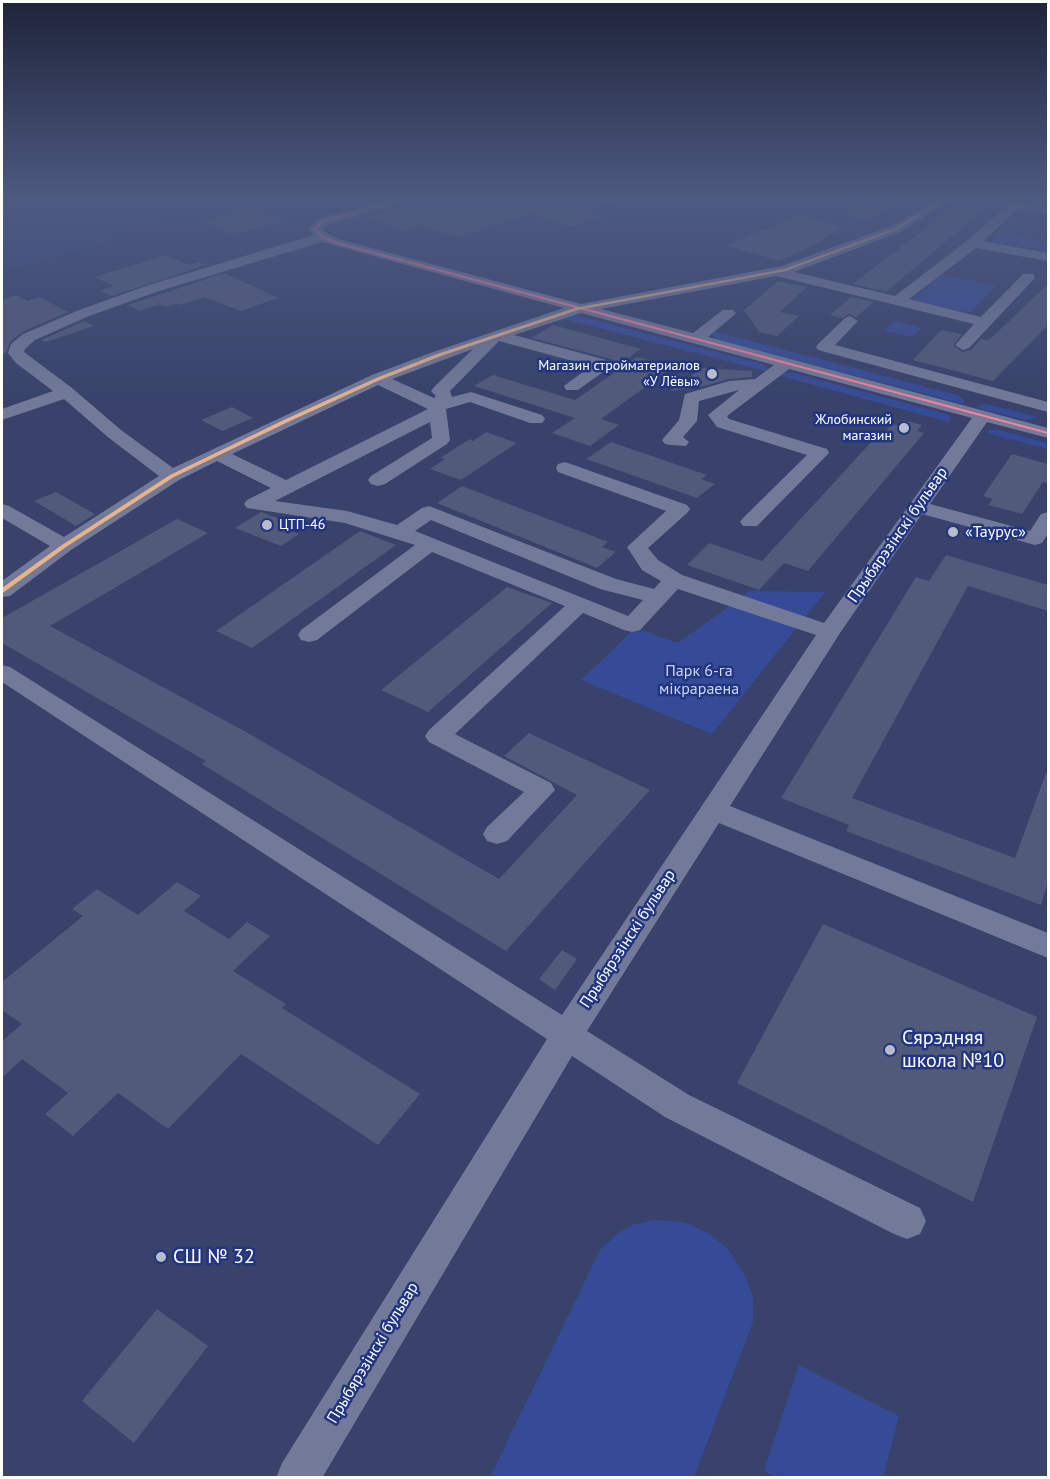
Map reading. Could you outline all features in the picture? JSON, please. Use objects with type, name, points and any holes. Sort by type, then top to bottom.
[{"type":"street","points":[[172,476],[115,434],[66,392],[22,360],[16,352],[21,342],[84,313],[215,267]]},
{"type":"street","points":[[424,267],[1048,433]]},
{"type":"street","points":[[2,591],[64,546],[172,476],[378,379],[439,355],[577,309],[776,272],[790,267]]},
{"type":"street","points":[[898,301],[942,267]]},
{"type":"street","points":[[776,272],[984,322]]},
{"type":"street","points":[[963,345],[1028,277]]},
{"type":"street","points":[[696,339],[728,313]]},
{"type":"street","points":[[850,321],[824,346],[1048,407]]},
{"type":"street","points":[[496,335],[603,364],[572,386]]},
{"type":"street","points":[[378,480],[441,440],[437,408],[444,395],[440,390],[496,335]]},
{"type":"street","points":[[750,522],[820,453],[723,423],[717,415],[787,363]]},
{"type":"street","points":[[378,379],[437,408]]},
{"type":"street","points":[[680,442],[671,440],[688,421],[692,398],[729,386],[760,383]]},
{"type":"street","points":[[2,415],[66,392]]},
{"type":"street","points":[[536,419],[471,398],[437,408],[254,504],[347,517],[400,531],[632,625],[667,589]]},
{"type":"street","name":"Прыбярэзінскі бульвар","points":[[297,1478],[567,1035],[712,809],[829,632],[982,416]]},
{"type":"street","points":[[217,454],[286,488]]},
{"type":"street","points":[[565,468],[680,509],[638,547],[667,589]]},
{"type":"street","points":[[918,507],[1035,539],[1048,518]]},
{"type":"street","points":[[2,510],[64,546]]},
{"type":"street","points":[[400,531],[429,512],[608,584],[667,589],[829,632]]},
{"type":"street","points":[[309,635],[430,544]]},
{"type":"street","points":[[497,834],[542,790],[438,736],[580,604]]},
{"type":"street","points":[[3,675],[677,1107],[907,1221]]},
{"type":"street","points":[[712,809],[1048,946]]},
{"type":"green space","points":[[940,274],[997,286],[970,313],[913,300]]},
{"type":"green space","points":[[575,315],[763,364],[768,369],[765,371],[561,318]]},
{"type":"green space","points":[[894,321],[921,328],[913,337],[884,331]]},
{"type":"green space","points":[[713,331],[957,395],[965,401],[963,404],[716,339],[711,334]]},
{"type":"green space","points":[[781,373],[794,373],[947,414],[951,419],[949,422],[781,376]]},
{"type":"green space","points":[[986,404],[1039,417],[1026,420],[974,407]]},
{"type":"green space","points":[[989,430],[999,430],[1048,443],[1048,449],[987,433]]},
{"type":"green space","name":"Парк 6-га мікрараена","points":[[750,591],[825,592],[712,734],[581,680],[635,628],[678,643]]},
{"type":"green space","points":[[654,1220],[684,1222],[710,1234],[728,1249],[746,1277],[753,1298],[753,1322],[694,1477],[490,1477],[600,1250],[618,1233],[632,1225]]},
{"type":"green space","points":[[799,1365],[899,1416],[883,1477],[775,1477],[764,1471]]},
{"type":"shaded area","points":[[2,267],[22,267],[2,273]]},
{"type":"building","points":[[127,267],[200,267],[111,296],[100,291],[114,286],[94,277]]},
{"type":"building","points":[[875,267],[915,267],[886,292],[853,284]]},
{"type":"building","points":[[225,273],[278,298],[241,311],[204,297],[180,305],[176,303],[166,307],[160,304],[140,311],[128,305]]},
{"type":"building","points":[[778,281],[807,287],[780,312],[799,316],[777,336],[759,332],[744,310]]},
{"type":"building","points":[[1048,284],[1048,325],[993,381],[913,360],[941,330],[962,334],[953,345],[962,352],[971,350],[981,339],[989,340]]},
{"type":"building","points":[[16,295],[27,301],[40,297],[68,312],[22,332],[10,342],[6,353],[2,354],[2,300]]},
{"type":"building","points":[[851,297],[874,302],[856,317],[849,314],[842,318],[830,315]]},
{"type":"building","points":[[84,321],[94,326],[46,342],[41,340]]},
{"type":"building","points":[[553,325],[641,349],[620,364],[611,359],[532,338]]},
{"type":"building","points":[[637,357],[673,367],[601,419],[619,425],[590,446],[552,433],[575,418],[474,386],[493,375],[575,400]]},
{"type":"building","name":"Магазин стройматериалов «У Лёвы»","points":[[702,368],[752,371],[752,377],[729,379],[705,386],[670,391]]},
{"type":"building","points":[[232,407],[253,418],[222,431],[201,420]]},
{"type":"building","points":[[903,420],[922,425],[917,431],[924,433],[808,571],[784,563],[759,590],[687,565],[709,543],[762,561],[873,440],[877,441],[892,424],[899,426]]},
{"type":"building","points":[[486,432],[517,443],[461,480],[430,469],[445,459],[440,458]]},
{"type":"building","points":[[611,442],[707,475],[701,479],[715,484],[697,498],[586,459]]},
{"type":"building","points":[[1012,454],[1048,464],[1048,483],[1043,482],[1022,514],[988,505],[993,499],[983,496]]},
{"type":"building","points":[[462,486],[608,542],[602,547],[616,552],[597,568],[437,503]]},
{"type":"building","points":[[56,492],[95,514],[76,526],[34,501]]},
{"type":"building","name":"ЦТП-46","points":[[261,512],[293,524],[286,529],[299,534],[281,546],[235,528]]},
{"type":"building","points":[[177,519],[208,533],[50,626],[246,732],[499,879],[577,795],[504,756],[529,733],[650,790],[506,951],[202,764],[206,761],[2,643],[2,618]]},
{"type":"building","points":[[360,531],[396,545],[252,648],[216,631]]},
{"type":"building","points":[[946,555],[1048,585],[1048,611],[968,586],[852,798],[1015,858],[1046,773],[1048,774],[1048,881],[1041,905],[846,831],[849,825],[781,798],[916,577],[929,581]]},
{"type":"building","points":[[507,587],[552,603],[428,712],[381,690]]},
{"type":"building","points":[[177,882],[201,896],[184,911],[229,939],[247,922],[270,936],[233,971],[286,1004],[282,1008],[420,1094],[378,1145],[241,1054],[168,1129],[118,1093],[73,1136],[45,1114],[68,1093],[22,1059],[2,1078],[2,1041],[22,1024],[2,1010],[2,982],[83,916],[72,909],[97,889],[138,915]]},
{"type":"building","name":"Сярэдняя школа №10","points":[[823,924],[1037,1017],[973,1202],[737,1083]]},
{"type":"building","points":[[562,950],[577,959],[555,990],[539,979]]},
{"type":"building","points":[[157,1309],[208,1346],[134,1443],[82,1401]]},
{"type":"transit line","points":[[427,267],[1048,433]]},
{"type":"transit line","points":[[2,591],[64,546],[172,476],[378,379],[439,355],[577,309],[793,267]]},
{"type":"place","name":"Магазин стройматериалов «У Лёвы»","points":[[712,374]]},
{"type":"place","name":"Жлобинский магазин","points":[[904,428]]},
{"type":"place","name":"ЦТП-46","points":[[267,525]]},
{"type":"place","name":"«Таурус»","points":[[953,532]]},
{"type":"place","name":"Сярэдняя школа №10","points":[[890,1050]]},
{"type":"place","name":"СШ № 32","points":[[161,1257]]}]
